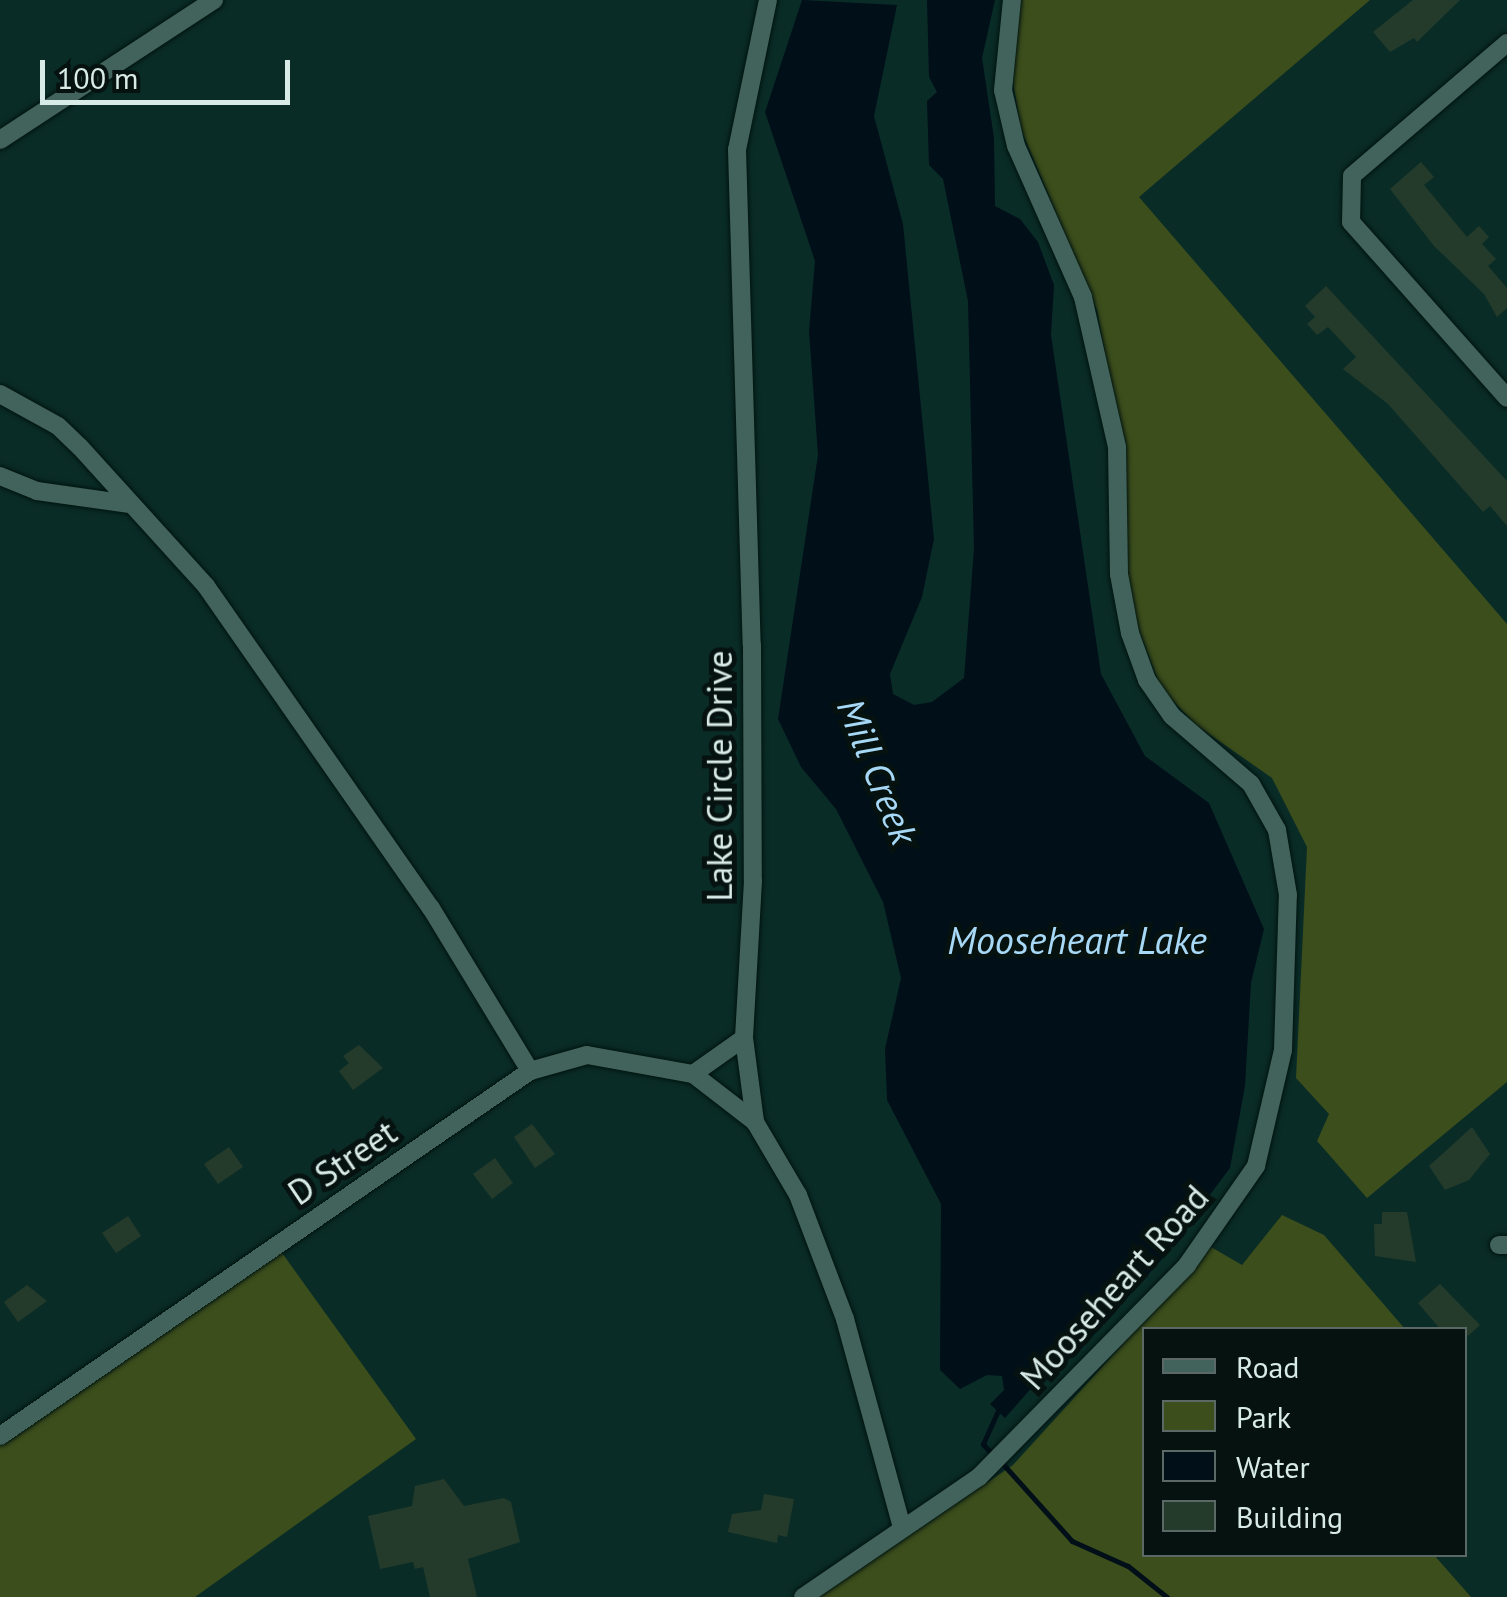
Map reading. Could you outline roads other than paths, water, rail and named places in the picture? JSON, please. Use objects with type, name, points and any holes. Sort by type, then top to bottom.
[{"type":"street","points":[[0,140],[214,0]]},
{"type":"street","name":"Lake Circle Drive","points":[[768,0],[737,150],[752,665],[753,881],[744,1038],[755,1122],[798,1195],[845,1319],[902,1527]]},
{"type":"street","name":"Mooseheart Road","points":[[803,1597],[980,1476],[1022,1438],[1187,1264],[1256,1166],[1283,1050],[1288,895],[1277,830],[1251,784],[1172,716],[1146,680],[1130,633],[1119,574],[1117,448],[1084,297],[1016,146],[1003,90],[1012,0]]},
{"type":"street","points":[[1507,43],[1352,176],[1351,222],[1507,398]]},
{"type":"street","points":[[0,394],[58,426],[206,586],[431,908],[530,1071]]},
{"type":"street","points":[[0,476],[38,491],[130,504]]},
{"type":"street","points":[[744,1038],[693,1074],[755,1122]]},
{"type":"street","name":"D Street","points":[[0,1436],[530,1071],[600,1056],[693,1074]]},
{"type":"water","name":"Mooseheart Lake","points":[[802,0],[897,5],[874,116],[903,224],[934,539],[922,597],[890,674],[893,694],[914,705],[932,702],[964,678],[974,549],[968,301],[943,179],[929,165],[927,101],[937,92],[929,77],[927,0],[995,0],[982,58],[994,138],[995,206],[1020,219],[1038,242],[1054,285],[1051,335],[1101,674],[1145,756],[1209,803],[1264,929],[1251,983],[1245,1086],[1230,1168],[1162,1259],[1074,1357],[1033,1370],[1034,1385],[1005,1418],[990,1404],[1004,1390],[1002,1376],[987,1375],[960,1389],[940,1370],[941,1204],[887,1100],[885,1049],[901,978],[883,902],[836,809],[801,767],[778,719],[818,455],[809,331],[815,261],[765,112]]},
{"type":"waterway","points":[[994,1456],[983,1444],[1000,1406]]},
{"type":"waterway","points":[[1002,1463],[1072,1541],[1128,1566],[1167,1597]]},
{"type":"water label","name":"Mill Creek","points":[[878,771]]}]
